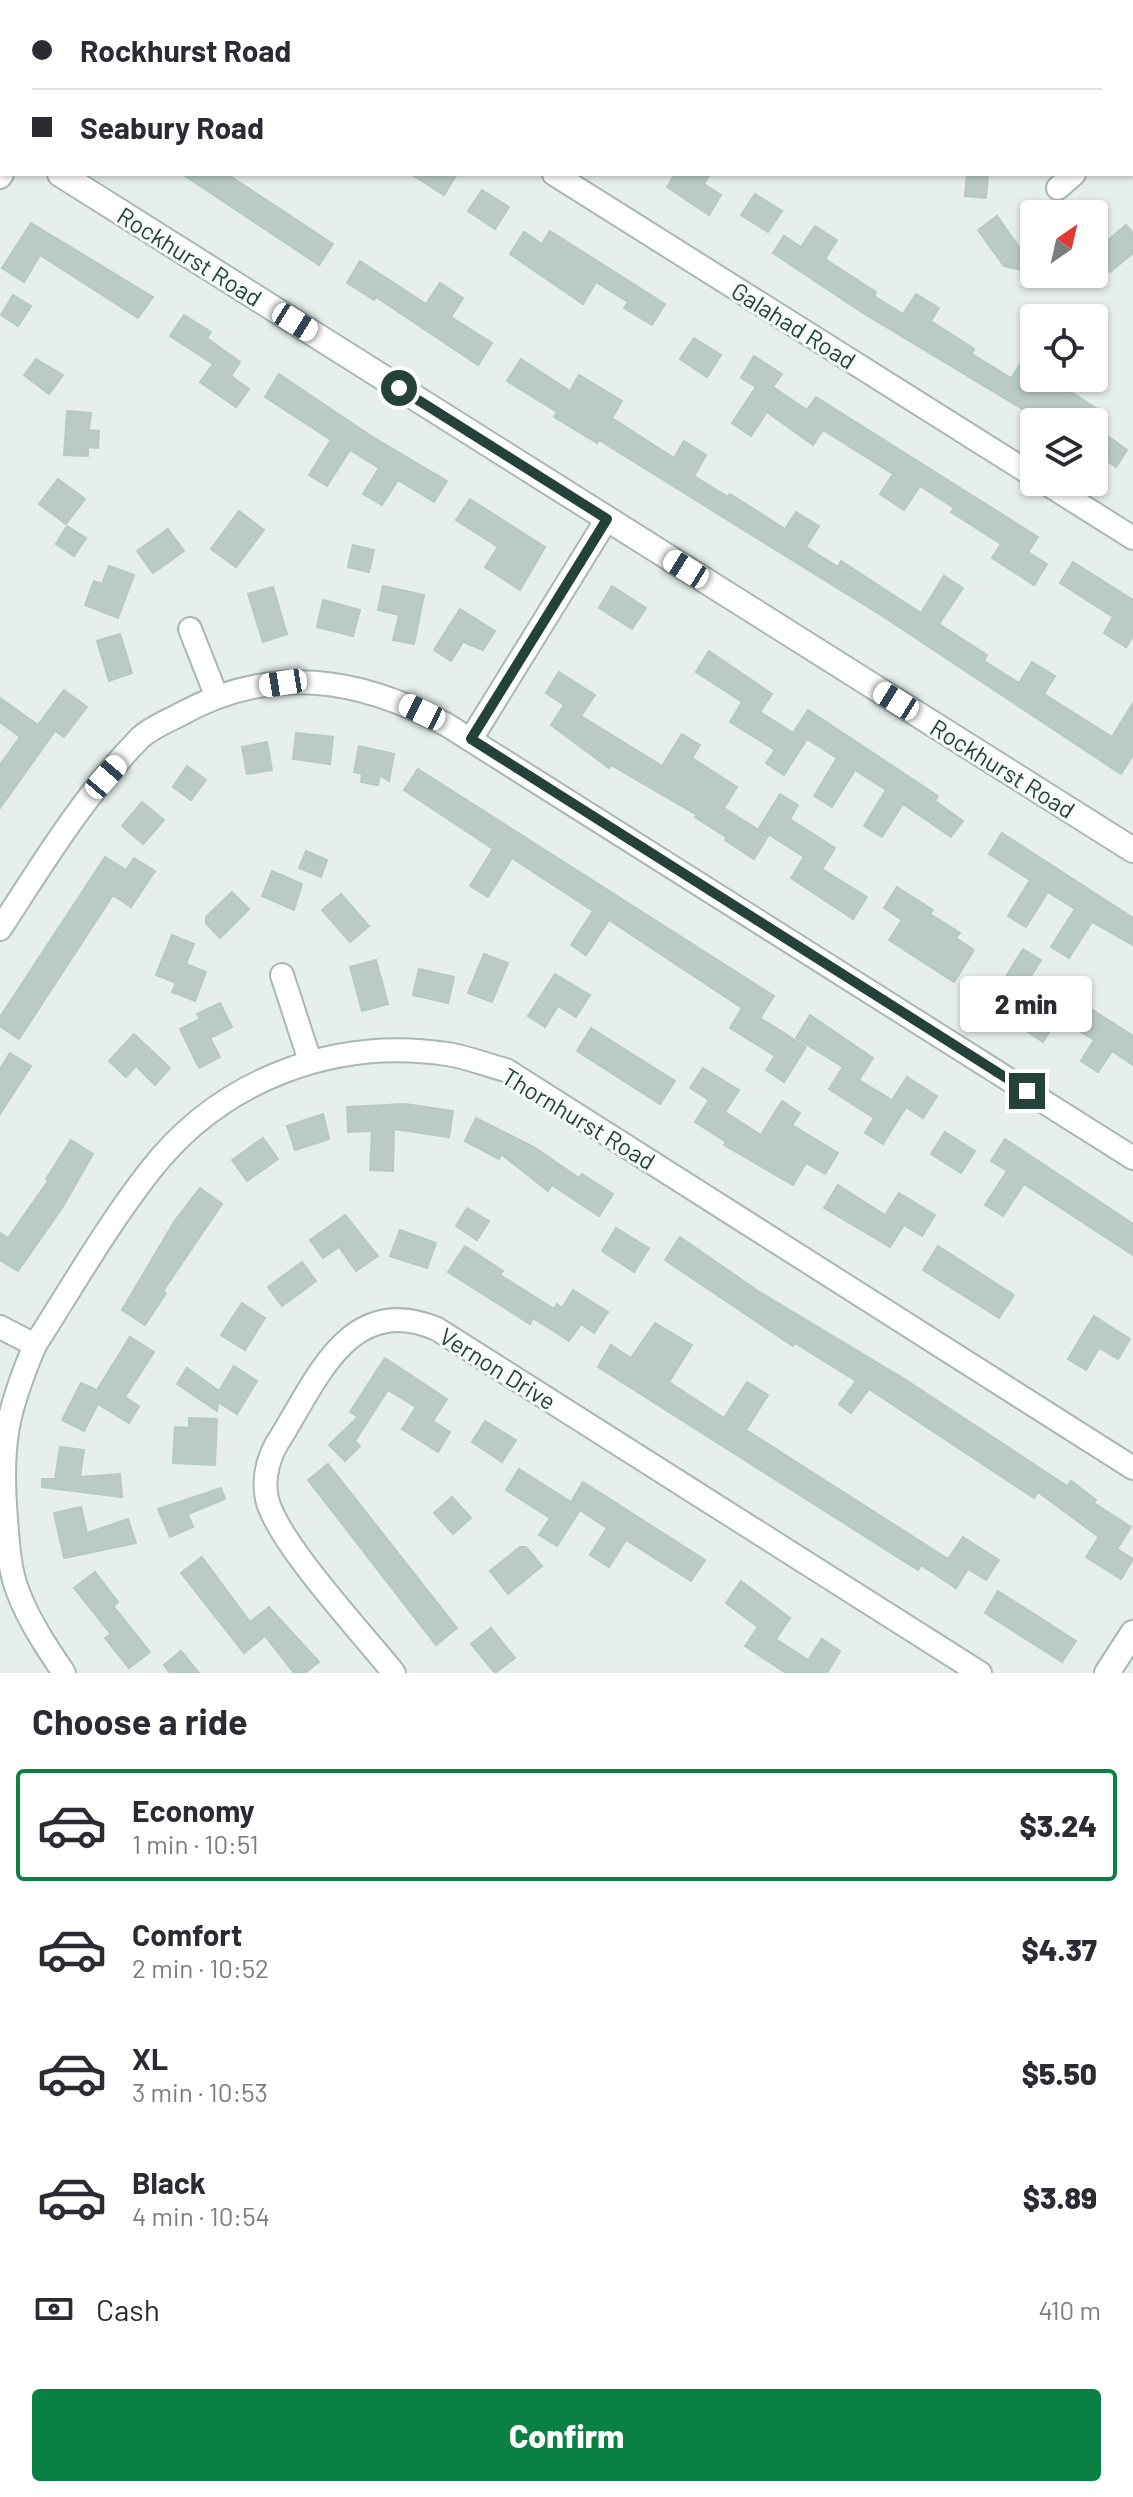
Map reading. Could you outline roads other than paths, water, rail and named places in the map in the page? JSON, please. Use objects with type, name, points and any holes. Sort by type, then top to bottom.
[{"type":"street","name":"Rockhurst Road","points":[[63,176],[1133,850]]},
{"type":"street","name":"Galahad Road","points":[[562,176],[1020,467]]},
{"type":"street","points":[[1066,496],[1133,538]]},
{"type":"street","points":[[471,739],[607,519]]},
{"type":"street","points":[[190,629],[216,695]]},
{"type":"street","points":[[0,929],[71,819],[142,736],[216,695],[283,683],[331,683],[400,701],[471,739],[1133,1158]]},
{"type":"street","points":[[282,975],[310,1061]]},
{"type":"street","name":"Thornhurst Road","points":[[64,1673],[31,1619],[4,1559],[1,1461],[9,1417],[35,1345],[131,1197],[169,1149],[224,1101],[253,1084],[310,1061],[369,1052],[423,1051],[450,1054],[506,1070],[1133,1468]]},
{"type":"street","name":"Vernon Drive","points":[[394,1673],[281,1531],[266,1488],[268,1463],[276,1445],[345,1339],[373,1322],[401,1319],[437,1329],[980,1673]]},
{"type":"street","points":[[0,1327],[35,1345]]},
{"type":"street","points":[[1107,1673],[1133,1633]]}]
